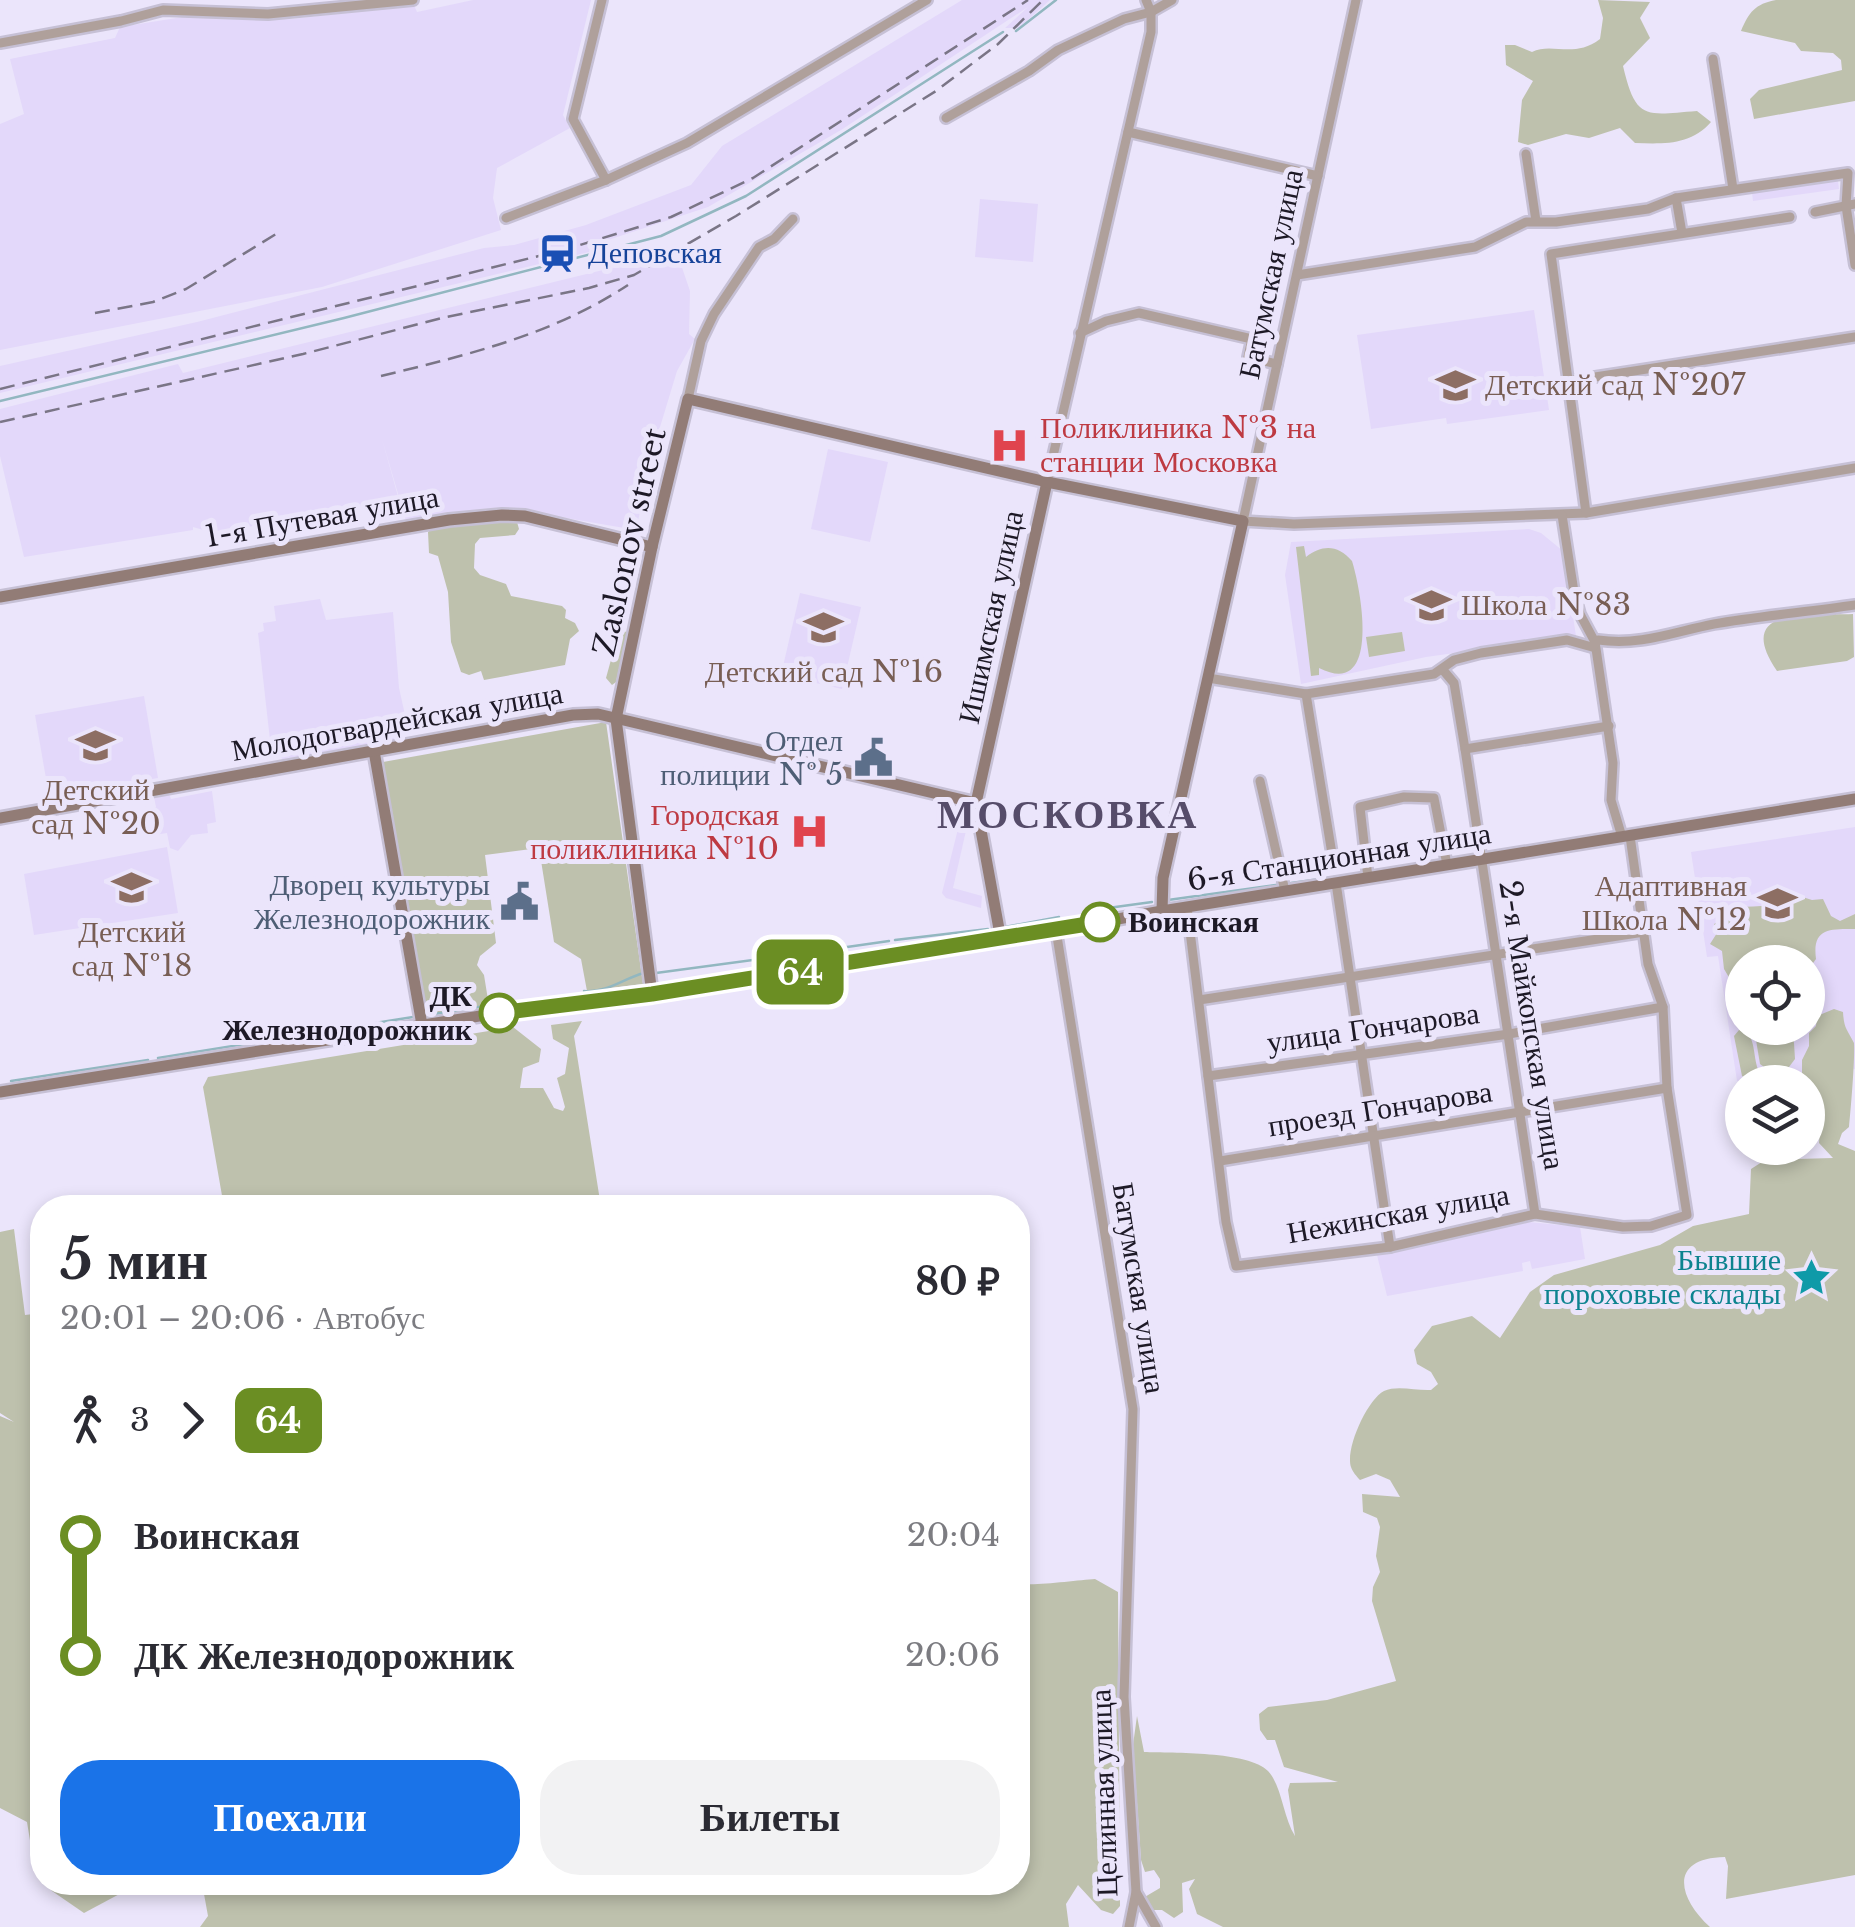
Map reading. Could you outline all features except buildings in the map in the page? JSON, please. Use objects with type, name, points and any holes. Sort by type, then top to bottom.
[{"type":"street","points":[[0,42],[163,10],[268,14],[413,0]]},
{"type":"street","points":[[602,0],[573,119],[606,180]]},
{"type":"street","points":[[506,218],[606,180],[730,120],[926,0]]},
{"type":"street","points":[[1146,0],[1151,12]]},
{"type":"street","points":[[946,118],[1058,50],[1172,0]]},
{"type":"street","name":"Батумская улица","points":[[1162,911],[1163,878],[1356,0]]},
{"type":"street","name":"Ишимская улица","points":[[1002,940],[976,802],[1151,32],[1151,12]]},
{"type":"street","points":[[1714,59],[1734,189]]},
{"type":"street","points":[[1128,132],[1318,176]]},
{"type":"street","points":[[1526,154],[1536,221]]},
{"type":"street","points":[[1297,275],[1475,247],[1526,222],[1556,222],[1648,208],[1676,198],[1848,173],[1855,265]]},
{"type":"street","points":[[1676,198],[1682,234]]},
{"type":"street","points":[[1815,212],[1851,205]]},
{"type":"street","points":[[1586,513],[1551,254],[1790,217]]},
{"type":"street","points":[[793,219],[774,239],[759,247],[714,314],[701,341],[688,399],[1047,482],[1243,521],[1294,524],[1586,513],[1855,468]]},
{"type":"street","points":[[1080,333],[1106,321],[1139,313],[1252,340],[1248,358],[1277,364]]},
{"type":"street","points":[[1569,381],[1855,337]]},
{"type":"street","name":"Zaslonov street","points":[[652,994],[616,718],[688,399]]},
{"type":"street","name":"1-я Путевая улица","points":[[0,597],[380,531],[502,515],[537,518],[652,546]]},
{"type":"street","points":[[1562,515],[1574,592],[1595,642],[1613,764],[1611,800],[1626,836],[1648,964],[1663,1007],[1668,1088]]},
{"type":"street","points":[[1595,642],[1660,639],[1714,624],[1855,605]]},
{"type":"street","points":[[1208,678],[1306,694],[1434,674],[1464,655],[1566,640],[1586,648],[1595,642]]},
{"type":"street","name":"2-я Майкопская улица","points":[[1443,670],[1454,683],[1535,1214]]},
{"type":"street","points":[[1306,694],[1333,860]]},
{"type":"street","name":"Молодогвардейская улица","points":[[0,818],[573,715],[598,714],[976,802]]},
{"type":"street","points":[[1465,749],[1608,726]]},
{"type":"street","points":[[374,752],[422,1026]]},
{"type":"street","points":[[1260,782],[1285,891]]},
{"type":"street","points":[[1368,878],[1360,807],[1404,796],[1434,798],[1447,865]]},
{"type":"street","name":"6-я Станционная улица","points":[[0,1092],[1002,940],[1855,799]]},
{"type":"street","points":[[1336,883],[1390,1247]]},
{"type":"street","points":[[1187,907],[1220,1161]]},
{"type":"street","name":"Батумская улица","points":[[1056,930],[1134,1409],[1126,1656]]},
{"type":"street","points":[[1198,1000],[1644,932]]},
{"type":"street","name":"улица Гончарова","points":[[1208,1076],[1510,1034],[1663,1007]]},
{"type":"street","name":"проезд Гончарова","points":[[1220,1161],[1668,1088]]},
{"type":"street","name":"Нежинская улица","points":[[1220,1161],[1226,1222],[1236,1266],[1390,1247],[1535,1214],[1623,1227],[1652,1226],[1687,1215],[1668,1088]]},
{"type":"street","name":"Целинная улица","points":[[1126,1656],[1124,1698],[1136,1892],[1129,1927]]},
{"type":"street","points":[[1136,1892],[1156,1927]]},
{"type":"shaded area","points":[[473,0],[591,0],[563,115],[570,128],[497,168],[493,198],[501,230],[322,287],[0,350],[0,124],[24,114],[10,59],[115,38],[120,27],[189,16],[292,19],[414,5],[417,12]]},
{"type":"shaded area","points":[[962,0],[1050,0],[1019,28],[1005,28],[1028,7],[841,130],[708,207],[608,240],[610,247],[0,393],[0,366],[197,322],[484,248],[514,245],[586,225],[691,185],[722,146]]},
{"type":"shaded area","points":[[1838,181],[1839,189],[1753,201],[1752,193]]},
{"type":"shaded area","points":[[980,199],[1038,204],[1033,262],[975,257]]},
{"type":"shaded area","points":[[675,247],[690,291],[689,334],[695,339],[677,371],[636,530],[508,508],[406,521],[382,439],[399,500],[214,533],[193,527],[24,557],[0,456],[0,409],[178,364],[183,373],[607,269]]},
{"type":"shaded area","name":"Детский сад №207","points":[[1534,310],[1549,410],[1447,424],[1446,418],[1371,429],[1357,335]]},
{"type":"shaded area","points":[[828,449],[888,462],[870,542],[811,529]]},
{"type":"shaded area","name":"Школа №83","points":[[1529,529],[1541,533],[1563,551],[1576,636],[1426,657],[1301,684],[1285,575],[1291,542]]},
{"type":"shaded area","name":"Детский сад №16","points":[[800,593],[861,607],[842,689],[781,675]]},
{"type":"shaded area","points":[[320,599],[326,620],[393,612],[405,715],[397,716],[399,742],[283,762],[281,756],[272,758],[258,633],[264,631],[263,623],[276,621],[274,606]]},
{"type":"shaded area","name":"Детский сад №20","points":[[144,696],[158,778],[49,796],[35,715]]},
{"type":"shaded area","points":[[212,791],[216,822],[207,824],[208,833],[191,835],[178,851],[170,848],[167,833],[154,835],[150,808],[156,807],[154,797],[169,794],[171,799]]},
{"type":"shaded area","points":[[941,801],[970,813],[953,888],[982,896],[981,908],[946,898],[942,893],[960,821],[938,814]]},
{"type":"shaded area","name":"Адаптивная Школа №12","points":[[1855,827],[1855,1069],[1825,1072],[1825,1065],[1735,1065],[1732,1045],[1825,1045],[1825,945],[1725,945],[1725,1002],[1718,956],[1707,957],[1691,852]]},
{"type":"shaded area","points":[[167,847],[178,913],[34,935],[24,874]]},
{"type":"shaded area","points":[[1529,1222],[1580,1227],[1585,1259],[1532,1269],[1530,1261],[1522,1263],[1523,1271],[1387,1296],[1377,1255]]},
{"type":"green space","points":[[1598,0],[1650,2],[1640,18],[1650,38],[1623,66],[1633,97],[1645,111],[1654,113],[1697,111],[1711,122],[1703,130],[1667,143],[1635,143],[1620,128],[1589,138],[1566,134],[1528,145],[1518,142],[1522,100],[1533,81],[1506,65],[1505,45],[1532,52],[1590,45],[1600,39],[1603,18]]},
{"type":"green space","points":[[1776,0],[1855,0],[1855,101],[1754,119],[1750,99],[1759,90],[1842,70],[1841,60],[1833,53],[1801,51],[1795,43],[1741,31],[1754,10]]},
{"type":"green space","points":[[502,518],[517,522],[519,529],[515,535],[480,538],[475,544],[474,568],[480,575],[506,584],[511,596],[562,606],[565,618],[575,623],[579,631],[570,639],[565,665],[484,680],[481,671],[469,675],[461,672],[451,642],[448,592],[438,556],[429,553],[428,532],[434,527]]},
{"type":"green space","points":[[1304,546],[1306,557],[1330,548],[1352,561],[1362,616],[1360,656],[1352,669],[1339,674],[1319,668],[1319,675],[1311,676],[1296,547]]},
{"type":"green space","points":[[1853,614],[1854,657],[1777,671],[1766,650],[1764,635],[1770,624],[1782,618]]},
{"type":"green space","points":[[620,627],[627,633],[616,682],[612,685],[606,678]]},
{"type":"green space","points":[[1402,632],[1405,651],[1369,657],[1366,637]]},
{"type":"green space","points":[[606,722],[643,984],[587,991],[581,959],[554,942],[539,848],[485,855],[496,943],[480,956],[477,965],[484,975],[489,1006],[426,1016],[383,762]]},
{"type":"green space","points":[[1793,894],[1823,899],[1831,916],[1840,921],[1855,914],[1855,929],[1824,932],[1816,945],[1725,945],[1725,971],[1722,951],[1710,944],[1717,933],[1714,924],[1726,918],[1730,905],[1777,905]]},
{"type":"green space","points":[[1834,1009],[1843,1012],[1854,1043],[1849,1127],[1838,1144],[1855,1151],[1855,1875],[1726,1899],[1725,1857],[1707,1859],[1694,1864],[1684,1882],[1691,1904],[1710,1927],[1223,1927],[1197,1914],[1189,1889],[1195,1879],[1182,1883],[1183,1912],[1174,1918],[1162,1910],[1152,1910],[1143,1898],[1160,1888],[1160,1879],[1154,1870],[1145,1872],[1141,1860],[1133,1745],[1137,1716],[1144,1752],[1228,1756],[1258,1764],[1268,1771],[1295,1836],[1290,1783],[1338,1782],[1284,1767],[1275,1740],[1267,1740],[1260,1730],[1259,1714],[1268,1707],[1327,1700],[1396,1681],[1372,1601],[1380,1572],[1376,1556],[1380,1527],[1377,1518],[1363,1512],[1362,1494],[1400,1497],[1390,1480],[1376,1474],[1360,1480],[1350,1459],[1354,1437],[1377,1396],[1389,1389],[1431,1390],[1438,1384],[1431,1372],[1417,1364],[1414,1350],[1432,1326],[1472,1316],[1500,1338],[1530,1292],[1554,1275],[1660,1245],[1693,1226],[1749,1214],[1751,1169],[1757,1165],[1825,1165],[1825,1158],[1833,1158],[1825,1149],[1825,1065],[1802,1065],[1802,1060],[1809,1045],[1825,1045],[1825,1013]]},
{"type":"green space","points":[[582,1021],[574,1036],[599,1195],[222,1195],[203,1087],[208,1077],[513,1027],[541,1049],[539,1062],[523,1068],[520,1088],[543,1088],[554,1108],[563,1111],[557,1078],[565,1074],[569,1048],[553,1039],[551,1025]]},
{"type":"green space","points":[[1736,1045],[1753,1045],[1757,1065],[1740,1065]]},
{"type":"green space","points":[[1757,1045],[1794,1045],[1795,1059],[1790,1065],[1760,1064]]},
{"type":"green space","points":[[14,1229],[25,1315],[30,1314],[30,1841],[27,1822],[0,1808],[0,1416],[14,1422],[0,1413],[0,1232]]},
{"type":"green space","points":[[1095,1579],[1118,1592],[1120,1906],[1113,1914],[1101,1910],[1078,1885],[1066,1904],[1069,1927],[200,1927],[208,1916],[204,1895],[1030,1895],[1030,1584]]},
{"type":"green space","points":[[58,1895],[118,1895],[84,1913]]},
{"type":"waterway","points":[[1016,31],[1056,0]]},
{"type":"waterway","points":[[0,401],[661,236],[746,196],[1003,32]]},
{"type":"waterway","points":[[1291,883],[1356,874]]},
{"type":"waterway","points":[[1168,900],[1276,885]]},
{"type":"waterway","points":[[1108,908],[1152,902]]},
{"type":"waterway","points":[[1098,910],[1102,909]]},
{"type":"waterway","points":[[1005,927],[1059,917]]},
{"type":"waterway","points":[[895,940],[988,929]]},
{"type":"waterway","points":[[819,951],[889,941]]},
{"type":"waterway","points":[[656,973],[806,953]]},
{"type":"waterway","points":[[584,991],[607,988],[644,973]]},
{"type":"waterway","points":[[428,1015],[485,1006]]},
{"type":"waterway","points":[[299,1035],[413,1017]]},
{"type":"waterway","points":[[158,1058],[288,1037]]},
{"type":"waterway","points":[[11,1081],[148,1060]]},
{"type":"railway","points":[[0,389],[567,249],[671,217],[753,178],[1028,0]]},
{"type":"railway","points":[[0,422],[634,275],[936,91],[998,44],[1043,0]]},
{"type":"railway","points":[[95,313],[153,302],[186,289],[281,231]]},
{"type":"railway","points":[[381,376],[539,330],[628,285]]},
{"type":"bus line","name":"64","points":[[499,1013],[652,994],[1100,922]]},
{"type":"place","name":"Деповская","points":[[558,253]]},
{"type":"place","name":"Детский сад №207","points":[[1455,385]]},
{"type":"place","name":"Поликлиника №3 на станции Московка","points":[[1010,445]]},
{"type":"place","name":"Школа №83","points":[[1431,605]]},
{"type":"place","name":"Детский сад №16","points":[[824,628]]},
{"type":"place","name":"Детский сад №20","points":[[96,746]]},
{"type":"place","name":"Отдел полиции № 5","points":[[873,758]]},
{"type":"place","name":"Городская поликлиника №10","points":[[809,832]]},
{"type":"place","name":"Детский сад №18","points":[[132,888]]},
{"type":"place","name":"Дворец культуры Железнодорожник","points":[[520,902]]},
{"type":"place","name":"Адаптивная Школа №12","points":[[1777,903]]},
{"type":"place","name":"Воинская","points":[[1100,922]]},
{"type":"place","name":"ДК Железнодорожник","points":[[499,1013]]},
{"type":"place","name":"Бывшие пороховые склады","points":[[1811,1277]]},
{"type":"district","name":"МОСКОВКА","points":[[1068,814]]}]
